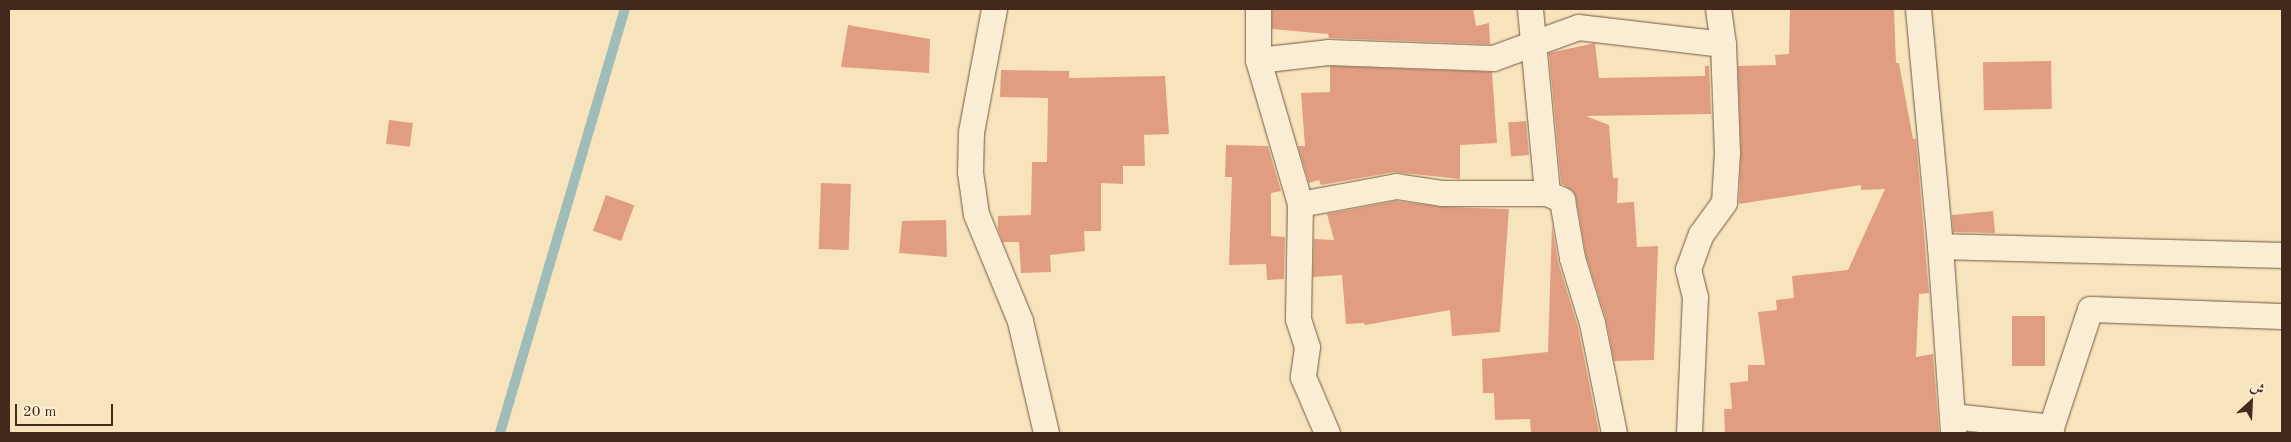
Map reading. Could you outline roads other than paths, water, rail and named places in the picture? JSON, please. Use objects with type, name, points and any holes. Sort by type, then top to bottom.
[{"type":"street","points":[[994,9],[971,132],[970,172],[976,214],[1020,322],[1046,433]]},
{"type":"street","points":[[1258,9],[1258,60],[1300,204],[1298,320],[1307,347],[1303,377],[1326,433]]},
{"type":"street","points":[[1530,9],[1547,193]]},
{"type":"street","points":[[1688,433],[1695,297],[1688,269],[1701,234],[1724,202],[1727,154],[1723,44],[1718,9]]},
{"type":"street","points":[[1918,9],[1940,246],[1953,425],[2051,427],[2090,309],[2282,316]]},
{"type":"street","points":[[1258,60],[1328,52],[1493,58],[1578,27],[1723,44]]},
{"type":"street","points":[[1300,204],[1396,186],[1442,193],[1547,193],[1562,200],[1572,258],[1592,323],[1614,433]]},
{"type":"street","points":[[1940,246],[2282,255]]},
{"type":"waterway","points":[[500,433],[625,9]]}]
